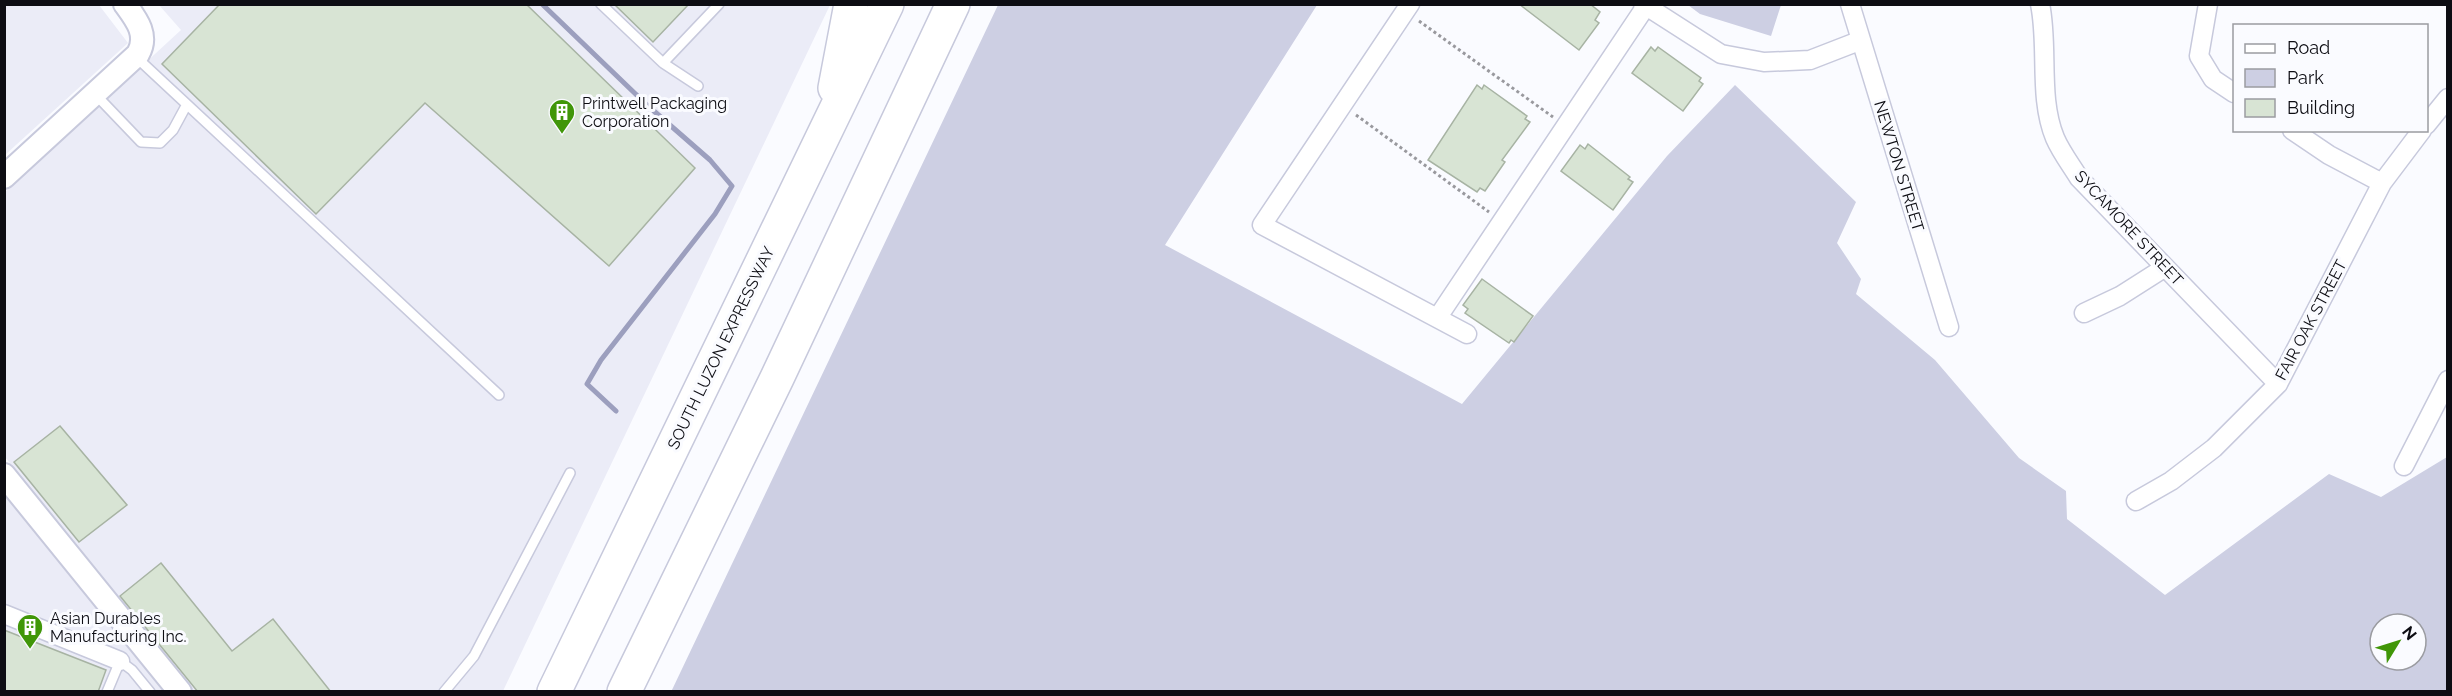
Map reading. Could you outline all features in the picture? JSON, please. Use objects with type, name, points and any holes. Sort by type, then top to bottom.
[{"type":"highway","points":[[827,133],[851,4]]},
{"type":"highway","name":"SOUTH LUZON EXPRESSWAY","points":[[554,692],[827,133],[887,4]]},
{"type":"highway","points":[[624,692],[777,378],[952,4]]},
{"type":"street","points":[[4,177],[136,57],[142,45],[142,33],[125,4]]},
{"type":"street","name":"NEWTON STREET","points":[[1850,4],[1949,327]]},
{"type":"street","name":"SYCAMORE STREET","points":[[2040,4],[2047,98],[2054,136],[2079,178],[2278,384]]},
{"type":"street","points":[[2208,4],[2199,56],[2212,79],[2233,92]]},
{"type":"street","points":[[1438,317],[1644,5],[1721,54],[1764,62],[1810,60],[1860,40]]},
{"type":"street","points":[[1408,8],[1262,225],[1467,334]]},
{"type":"street","points":[[2428,124],[2448,98]]},
{"type":"street","points":[[2295,132],[2329,154],[2382,183]]},
{"type":"street","name":"FAIR OAK STREET","points":[[2136,501],[2171,481],[2214,448],[2278,384],[2382,183],[2420,132]]},
{"type":"street","points":[[2084,313],[2120,297],[2164,268]]},
{"type":"street","points":[[2404,466],[2448,380]]},
{"type":"street","points":[[4,475],[180,692]]},
{"type":"street","points":[[4,614],[120,661]]},
{"type":"lane","points":[[601,4],[663,63],[698,86]]},
{"type":"lane","points":[[663,63],[719,4]]},
{"type":"lane","points":[[136,57],[499,395]]},
{"type":"lane","points":[[95,93],[141,142],[160,143],[173,130],[186,106]]},
{"type":"lane","points":[[444,692],[474,656],[570,473]]},
{"type":"lane","points":[[108,692],[120,661],[132,670],[150,692]]},
{"type":"path","points":[[1408,8],[1564,125]]},
{"type":"path","points":[[1343,105],[1501,221]]},
{"type":"shaded area","points":[[5,4],[99,5],[128,43],[5,155]]},
{"type":"shaded area","points":[[159,5],[830,5],[503,691],[194,691],[5,457],[5,192],[181,30]]},
{"type":"shaded area","points":[[5,487],[168,691],[5,691]]},
{"type":"green space","points":[[998,5],[1317,5],[1165,245],[1462,404],[1667,156],[1735,85],[1856,202],[1837,243],[1861,279],[1856,294],[1935,360],[2019,458],[2066,491],[2067,519],[2165,595],[2329,474],[2381,497],[2447,457],[2447,691],[671,692]]},
{"type":"green space","points":[[1688,5],[1781,5],[1771,36],[1700,14]]},
{"type":"building","name":"Printwell Packaging Corporation","points":[[220,4],[526,4],[695,168],[609,266],[425,103],[316,214],[162,64]]},
{"type":"building","points":[[614,4],[689,4],[653,42]]},
{"type":"building","points":[[1519,4],[1590,4],[1600,12],[1595,20],[1599,23],[1579,50]]},
{"type":"building","points":[[1651,47],[1655,51],[1658,47],[1701,78],[1699,81],[1703,84],[1683,111],[1632,73]]},
{"type":"building","points":[[1477,85],[1482,89],[1484,85],[1527,116],[1525,119],[1530,122],[1502,160],[1505,162],[1485,191],[1480,188],[1477,192],[1428,160]]},
{"type":"building","points":[[1588,144],[1630,177],[1628,179],[1633,182],[1613,210],[1561,171],[1580,145],[1585,149]]},
{"type":"building","points":[[1482,279],[1533,316],[1514,342],[1511,340],[1509,343],[1465,313],[1468,309],[1463,305]]},
{"type":"building","points":[[60,426],[127,505],[79,542],[14,462]]},
{"type":"building","points":[[161,563],[232,651],[273,619],[331,692],[198,692],[120,596]]},
{"type":"building","name":"Asian Durables Manufacturing Inc.","points":[[4,630],[106,670],[98,692],[4,692]]},
{"type":"waterway","points":[[542,4],[647,105],[710,160],[732,186],[715,214],[601,360],[587,384],[616,411]]},
{"type":"place","name":"Printwell Packaging Corporation","points":[[562,135]]},
{"type":"place","name":"Asian Durables Manufacturing Inc.","points":[[30,650]]}]
